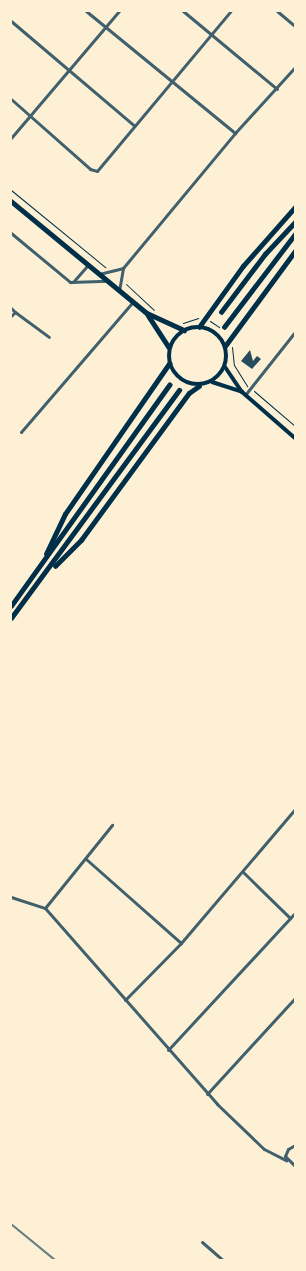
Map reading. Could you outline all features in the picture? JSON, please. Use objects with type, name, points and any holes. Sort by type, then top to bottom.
[{"type":"main road","points":[[11,201],[147,313],[184,330],[199,327],[215,332],[225,346],[225,367],[243,394],[295,438]]},
{"type":"main road","points":[[199,327],[248,260],[295,208]]},
{"type":"main road","points":[[221,312],[265,254],[295,222]]},
{"type":"main road","points":[[224,327],[295,234]]},
{"type":"main road","points":[[225,346],[295,251]]},
{"type":"main road","points":[[147,313],[169,347],[169,364],[180,380],[198,386]]},
{"type":"main road","points":[[169,347],[184,330]]},
{"type":"main road","points":[[40,566],[65,514],[169,364]]},
{"type":"main road","points":[[45,575],[82,540],[189,393],[198,386],[212,382],[225,367]]},
{"type":"main road","points":[[212,382],[243,394]]},
{"type":"main road","points":[[11,606],[169,385]]},
{"type":"main road","points":[[11,618],[45,575],[179,390]]},
{"type":"street","points":[[86,11],[172,84],[235,133]]},
{"type":"street","points":[[11,138],[119,11]]},
{"type":"street","points":[[183,11],[277,89]]},
{"type":"street","points":[[11,99],[95,171],[172,84],[231,11]]},
{"type":"street","points":[[277,11],[295,26]]},
{"type":"street","points":[[11,21],[135,126]]},
{"type":"street","points":[[119,291],[119,279],[123,268],[235,133],[295,68]]},
{"type":"street","points":[[11,233],[72,282],[108,281]]},
{"type":"street","points":[[72,282],[88,265]]},
{"type":"street","points":[[99,274],[113,273],[123,268]]},
{"type":"street","points":[[21,432],[133,302]]},
{"type":"street","points":[[11,308],[48,337]]},
{"type":"street","points":[[11,316],[15,312]]},
{"type":"street","points":[[243,394],[295,332]]},
{"type":"street","points":[[125,1000],[181,943],[295,810]]},
{"type":"street","points":[[45,908],[86,860],[112,825]]},
{"type":"street","points":[[86,860],[181,943]]},
{"type":"street","points":[[243,872],[290,918]]},
{"type":"street","points":[[11,897],[45,908],[168,1050],[244,1133],[277,1158],[286,1160],[295,1166]]},
{"type":"street","points":[[168,1050],[295,913]]},
{"type":"street","points":[[207,1094],[295,998]]},
{"type":"street","points":[[286,1160],[286,1151],[295,1145]]},
{"type":"street","points":[[202,1242],[223,1260]]},
{"type":"path","points":[[11,190],[113,273]]},
{"type":"path","points":[[119,279],[156,312]]},
{"type":"path","points":[[176,323],[192,323],[202,315]]},
{"type":"building","points":[[250,350],[253,361],[257,356],[261,359],[252,369],[241,361]]},
{"type":"railway","points":[[11,1224],[55,1260]]}]
